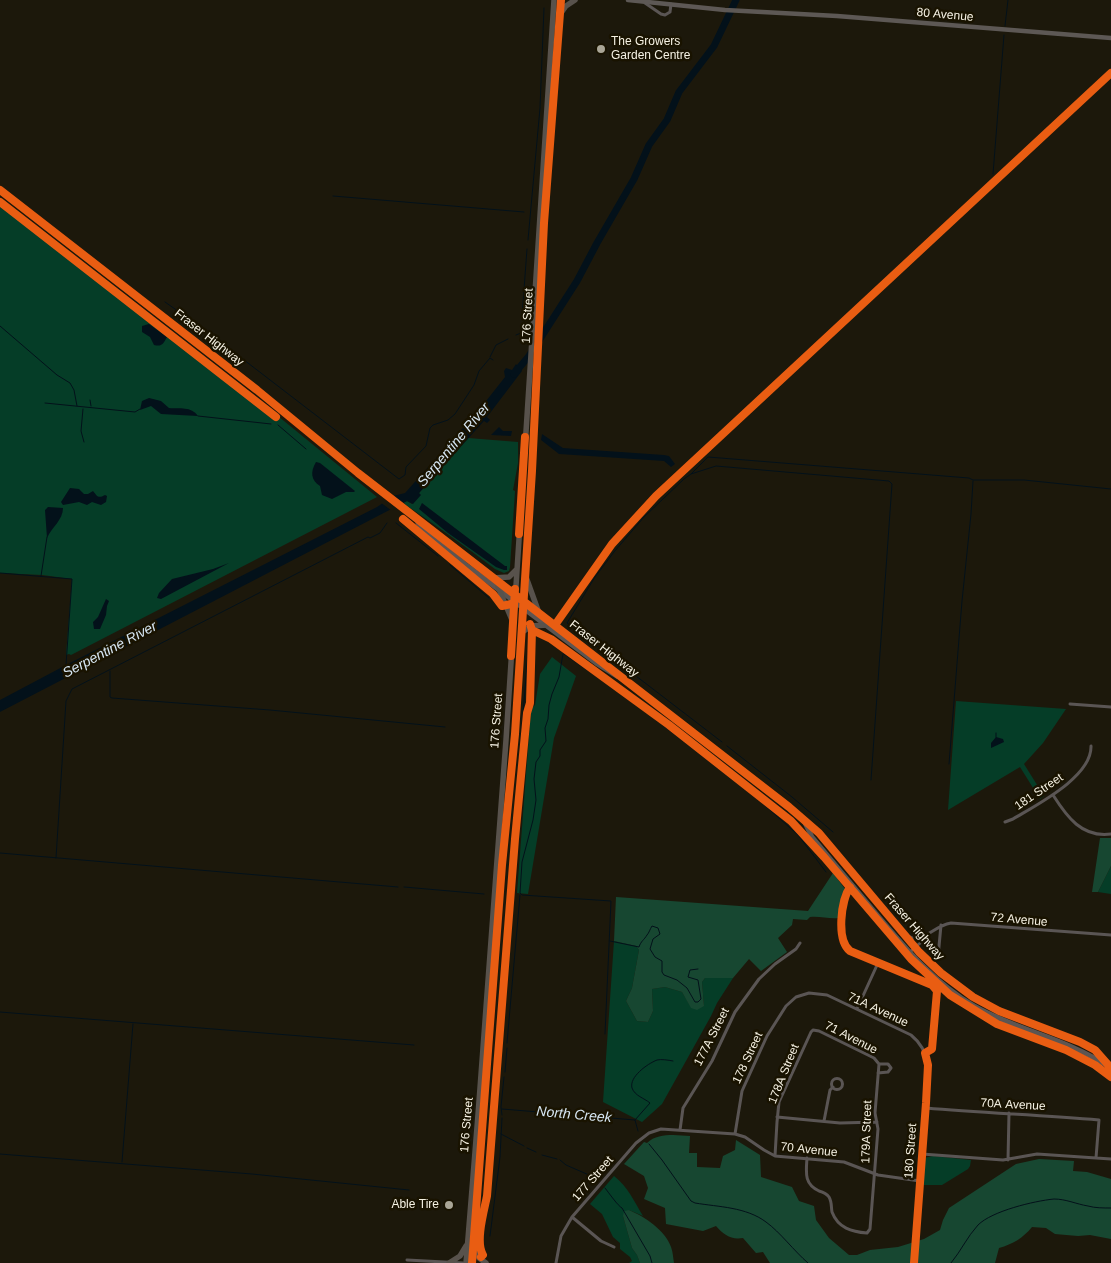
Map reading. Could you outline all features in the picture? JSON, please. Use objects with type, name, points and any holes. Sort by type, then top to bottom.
[{"type":"highway","name":"176 Street","points":[[470,1245],[554,0]]},
{"type":"highway","name":"176 Street","points":[[464,1263],[470,1245],[515,734],[538,358],[544,224],[561,0]]},
{"type":"highway","points":[[560,15],[566,6],[575,0]]},
{"type":"highway","points":[[493,578],[509,578],[517,569]]},
{"type":"highway","points":[[525,574],[539,613]]},
{"type":"highway","points":[[498,587],[513,623]]},
{"type":"highway","points":[[521,633],[530,626],[547,625]]},
{"type":"highway","points":[[449,1263],[460,1256],[470,1245]]},
{"type":"highway","points":[[470,1245],[472,1263]]},
{"type":"highway","points":[[470,1245],[486,1263]]},
{"type":"main road","name":"80 Avenue","points":[[628,0],[725,10],[837,16],[1111,38]]},
{"type":"main road","name":"Fraser Highway","points":[[0,190],[257,390],[401,507],[493,578],[547,625],[596,663],[650,699]]},
{"type":"main road","name":"Fraser Highway","points":[[401,507],[430,536],[498,587],[515,597]]},
{"type":"main road","name":"Fraser Highway","points":[[523,604],[555,625],[800,815],[818,833],[915,948],[936,969],[973,997],[999,1011],[1080,1042],[1095,1050],[1111,1068]]},
{"type":"main road","points":[[523,604],[582,649],[602,661]]},
{"type":"main road","name":"Fraser Highway","points":[[800,815],[812,837],[909,952],[945,986],[974,1006],[999,1018],[1079,1049],[1111,1068]]},
{"type":"street","points":[[643,1],[661,14],[666,15],[670,12],[671,4]]},
{"type":"street","points":[[555,625],[612,544],[656,496],[1111,74]]},
{"type":"street","points":[[1070,704],[1111,708]]},
{"type":"street","name":"181 Street","points":[[1005,822],[1053,795],[1070,782],[1091,754],[1091,746]]},
{"type":"street","points":[[1053,795],[1071,819],[1082,829],[1098,834],[1111,834]]},
{"type":"street","name":"72 Avenue","points":[[940,925],[951,923],[1111,935]]},
{"type":"street","points":[[909,952],[940,925]]},
{"type":"street","points":[[938,957],[940,925]]},
{"type":"street","points":[[905,934],[917,940],[930,934]]},
{"type":"street","name":"177A Street","points":[[680,1130],[683,1108],[712,1061],[734,1012],[759,979],[796,949],[800,943]]},
{"type":"street","points":[[857,1009],[878,963]]},
{"type":"street","name":"71A Avenue","points":[[796,997],[809,993],[820,993],[857,1009],[917,1040],[926,1055],[928,1072]]},
{"type":"street","name":"178 Street","points":[[735,1134],[742,1091],[767,1036],[786,1006],[796,997]]},
{"type":"street","name":"71 Avenue","points":[[813,1030],[874,1058],[879,1064],[888,1064],[891,1068],[888,1072],[878,1073]]},
{"type":"street","name":"178A Street","points":[[775,1156],[779,1102],[813,1030]]},
{"type":"street","name":"179A Street","points":[[807,1158],[806,1178],[808,1183],[830,1198],[833,1213],[839,1222],[850,1231],[867,1233],[870,1230],[878,1129],[875,1112],[879,1064]]},
{"type":"street","name":"180 Street","points":[[917,1232],[928,1072]]},
{"type":"street","points":[[824,1121],[830,1090],[833,1087]]},
{"type":"street","name":"70A Avenue","points":[[926,1108],[1099,1120],[1096,1158]]},
{"type":"street","points":[[1008,1160],[1009,1113]]},
{"type":"street","points":[[777,1117],[840,1123],[877,1122]]},
{"type":"street","name":"70 Avenue","points":[[669,1129],[735,1134],[745,1137],[775,1156],[844,1162],[874,1174],[920,1181]]},
{"type":"street","name":"177 Street","points":[[556,1263],[561,1236],[572,1217],[639,1140],[653,1132],[669,1129]]},
{"type":"street","points":[[922,1154],[1008,1160],[1037,1154],[1111,1159]]},
{"type":"street","points":[[572,1217],[599,1240],[614,1247]]},
{"type":"street","points":[[407,1260],[464,1263]]},
{"type":"green space","points":[[0,199],[273,412],[377,497],[71,655],[66,655],[72,579],[0,573]]},
{"type":"green space","points":[[468,438],[518,442],[518,463],[513,490],[515,491],[510,567],[509,571],[504,573],[495,569],[403,503],[407,501],[412,504],[419,493]]},
{"type":"green space","points":[[552,657],[576,676],[554,738],[528,894],[517,893],[531,709],[535,705],[540,674]]},
{"type":"green space","points":[[956,701],[1066,709],[1043,743],[1024,764],[1044,796],[1040,799],[1020,767],[948,810]]},
{"type":"green space","points":[[1100,838],[1111,838],[1111,866],[1098,892],[1092,892]]},
{"type":"green space","points":[[1111,866],[1111,894],[1098,892]]},
{"type":"green space","points":[[833,873],[845,889],[839,918],[810,917],[807,920],[793,919],[792,925],[778,938],[787,952],[761,971],[749,959],[733,978],[705,978],[702,982],[704,1006],[697,1010],[691,1008],[682,992],[665,987],[652,989],[653,1011],[648,1022],[637,1021],[626,1001],[632,988],[639,950],[636,946],[614,941],[616,897],[808,911]]},
{"type":"green space","points":[[614,941],[636,946],[639,950],[632,988],[626,1001],[637,1021],[648,1022],[653,1011],[652,989],[665,987],[682,992],[691,1007],[704,1006],[702,982],[705,978],[733,978],[717,1003],[662,1104],[642,1122],[603,1102]]},
{"type":"green space","points":[[659,1136],[690,1136],[689,1153],[697,1153],[697,1167],[720,1168],[723,1156],[735,1150],[736,1140],[760,1155],[761,1177],[792,1187],[799,1201],[814,1206],[816,1220],[829,1238],[849,1255],[857,1255],[870,1250],[898,1247],[924,1239],[940,1230],[949,1208],[1016,1164],[1039,1159],[1074,1161],[1073,1171],[1087,1172],[1111,1179],[1111,1239],[1090,1235],[1055,1234],[1046,1228],[1032,1227],[1017,1240],[999,1248],[995,1263],[770,1263],[763,1252],[756,1253],[743,1238],[728,1236],[716,1226],[703,1231],[666,1224],[665,1208],[644,1199],[648,1188],[644,1176],[624,1164],[644,1142],[647,1143]]},
{"type":"green space","points":[[933,1156],[971,1160],[970,1166],[942,1185],[922,1185],[924,1158]]},
{"type":"green space","points":[[614,1176],[627,1190],[643,1216],[629,1210],[623,1216],[632,1248],[640,1263],[629,1263],[632,1261],[630,1257],[620,1249],[620,1243],[613,1237],[602,1214],[590,1204]]},
{"type":"green space","points":[[629,1210],[648,1220],[664,1235],[671,1247],[674,1263],[640,1263],[632,1248],[623,1216],[624,1211]]},
{"type":"water","points":[[149,324],[167,337],[159,346],[154,345],[150,337],[142,332],[142,326]]},
{"type":"water","points":[[516,364],[522,371],[487,417],[490,420],[487,423],[484,421],[419,493],[421,495],[413,504],[407,501],[403,503],[0,712],[0,700],[377,507],[393,496],[405,493],[479,410],[505,377],[504,371],[506,368],[512,370]]},
{"type":"water","points":[[149,398],[161,401],[169,408],[189,409],[198,416],[161,414],[151,406],[140,410],[142,401]]},
{"type":"water","points":[[499,427],[503,431],[512,431],[511,436],[491,435]]},
{"type":"water","points":[[542,434],[563,448],[664,455],[669,456],[675,464],[671,467],[664,461],[559,454],[541,440]]},
{"type":"water","points":[[316,462],[320,463],[355,491],[346,492],[332,499],[322,495],[320,486],[312,476]]},
{"type":"water","points":[[70,488],[79,489],[84,494],[93,491],[101,497],[105,495],[107,496],[106,502],[101,505],[92,502],[87,505],[79,502],[63,505],[61,502]]},
{"type":"water","points":[[422,503],[507,566],[507,570],[496,567],[448,533],[419,509]]},
{"type":"water","points":[[48,507],[63,508],[63,512],[47,538],[45,510]]},
{"type":"water","points":[[229,563],[161,599],[157,598],[159,593],[172,579]]},
{"type":"water","points":[[106,599],[109,601],[106,615],[100,629],[94,629],[93,622],[98,617]]},
{"type":"water","points":[[996,737],[1003,739],[1004,742],[991,748],[991,743]]},
{"type":"pier","points":[[392,494],[405,504],[392,511],[380,502]]},
{"type":"waterway","name":"Serpentine River","points":[[514,374],[529,356],[577,281],[634,179],[649,145],[667,120],[679,92],[714,46],[736,0]]},
{"type":"waterway","points":[[1005,26],[1008,0]]},
{"type":"waterway","points":[[528,240],[540,108],[544,8]]},
{"type":"waterway","points":[[993,174],[1004,35]]},
{"type":"waterway","points":[[333,196],[524,212]]},
{"type":"waterway","points":[[522,317],[527,249]]},
{"type":"waterway","points":[[165,302],[205,330],[399,479],[405,475],[406,467],[426,446],[430,428],[433,425],[448,420],[455,414],[474,385],[479,371],[490,358],[493,360]]},
{"type":"waterway","points":[[516,335],[521,333],[522,324]]},
{"type":"waterway","points":[[0,326],[57,375],[70,383],[74,390],[77,406]]},
{"type":"waterway","points":[[490,357],[496,345],[508,339]]},
{"type":"waterway","points":[[90,400],[91,406]]},
{"type":"waterway","points":[[45,403],[135,412],[140,409]]},
{"type":"waterway","points":[[83,409],[81,431],[84,442]]},
{"type":"waterway","points":[[198,416],[271,424]]},
{"type":"waterway","points":[[278,425],[306,449]]},
{"type":"waterway","points":[[691,474],[708,457],[969,478],[973,480],[1024,480],[1111,489]]},
{"type":"waterway","points":[[722,742],[567,623],[595,577],[644,517],[691,474],[716,466],[889,481],[892,484],[871,780]]},
{"type":"waterway","points":[[949,764],[973,481]]},
{"type":"waterway","points":[[56,858],[66,701],[72,689],[368,537],[370,538],[380,533],[387,523]]},
{"type":"waterway","points":[[396,523],[438,556]]},
{"type":"waterway","points":[[41,576],[47,537]]},
{"type":"waterway","points":[[450,565],[489,598]]},
{"type":"waterway","points":[[0,573],[72,579],[66,665]]},
{"type":"waterway","points":[[506,921],[529,641]]},
{"type":"waterway","points":[[563,654],[559,677],[549,705],[545,728],[546,741],[540,750],[540,756],[536,762],[534,779],[536,800],[522,862],[520,893],[522,895],[611,901],[605,1034]]},
{"type":"waterway","points":[[564,654],[632,701],[761,802],[798,835],[826,872]]},
{"type":"waterway","points":[[110,671],[110,697],[112,698],[270,710],[445,727]]},
{"type":"waterway","points":[[727,746],[833,832]]},
{"type":"waterway","points":[[0,853],[398,887]]},
{"type":"waterway","points":[[404,887],[484,894]]},
{"type":"waterway","points":[[507,1043],[520,895]]},
{"type":"waterway","points":[[610,941],[639,947],[652,926],[658,928],[660,934],[653,939],[650,949],[655,957],[662,961],[662,972],[664,975],[677,980],[687,988],[695,1002],[701,999],[698,980],[688,977],[690,970],[698,969]]},
{"type":"waterway","points":[[0,1012],[414,1045]]},
{"type":"waterway","points":[[122,1162],[133,1024]]},
{"type":"waterway","points":[[505,1072],[507,1048]]},
{"type":"waterway","points":[[635,1120],[650,1103],[633,1091],[632,1084],[636,1075],[657,1060],[673,1061]]},
{"type":"waterway","points":[[502,1115],[504,1077]]},
{"type":"waterway","name":"North Creek","points":[[502,1109],[635,1120],[638,1131]]},
{"type":"waterway","points":[[490,1236],[500,1157],[502,1118]]},
{"type":"waterway","points":[[501,1134],[524,1146]]},
{"type":"waterway","name":"North Creek","points":[[649,1144],[691,1201],[741,1210],[758,1217],[776,1231],[808,1263]]},
{"type":"waterway","points":[[527,1148],[536,1152]]},
{"type":"waterway","points":[[0,1154],[252,1174],[409,1190]]},
{"type":"waterway","points":[[542,1155],[557,1159]]},
{"type":"waterway","points":[[560,1160],[595,1180]]},
{"type":"waterway","points":[[605,1188],[622,1208],[650,1256],[652,1263]]},
{"type":"waterway","name":"North Creek","points":[[951,1263],[978,1225],[1003,1211],[1025,1204],[1054,1199],[1093,1207],[1111,1208]]},
{"type":"cycle path","points":[[472,1263],[502,865],[515,734],[532,471],[544,223],[561,0]]},
{"type":"cycle path","points":[[555,625],[612,544],[656,496],[1111,73]]},
{"type":"cycle path","points":[[0,190],[257,390],[358,473],[789,807],[819,833],[919,952],[941,973],[973,997],[999,1011],[1080,1042],[1095,1050],[1111,1068]]},
{"type":"cycle path","points":[[0,202],[276,417]]},
{"type":"cycle path","points":[[519,534],[525,437]]},
{"type":"cycle path","points":[[403,519],[493,594],[502,606],[511,604]]},
{"type":"cycle path","points":[[511,656],[515,589]]},
{"type":"cycle path","points":[[481,1257],[483,1255],[480,1235],[487,1196],[515,839],[527,713],[530,703],[532,630],[530,624]]},
{"type":"cycle path","points":[[532,630],[551,639],[669,725],[791,821],[911,959],[950,995],[997,1024],[1066,1050],[1095,1065],[1111,1077]]},
{"type":"cycle path","points":[[850,887],[844,901],[841,920],[843,938],[850,951],[932,985],[937,991],[932,1049],[925,1053],[928,1065],[914,1263]]},
{"type":"place","name":"The Growers Garden Centre","points":[[601,49]]},
{"type":"place","name":"Able Tire","points":[[449,1205]]}]
